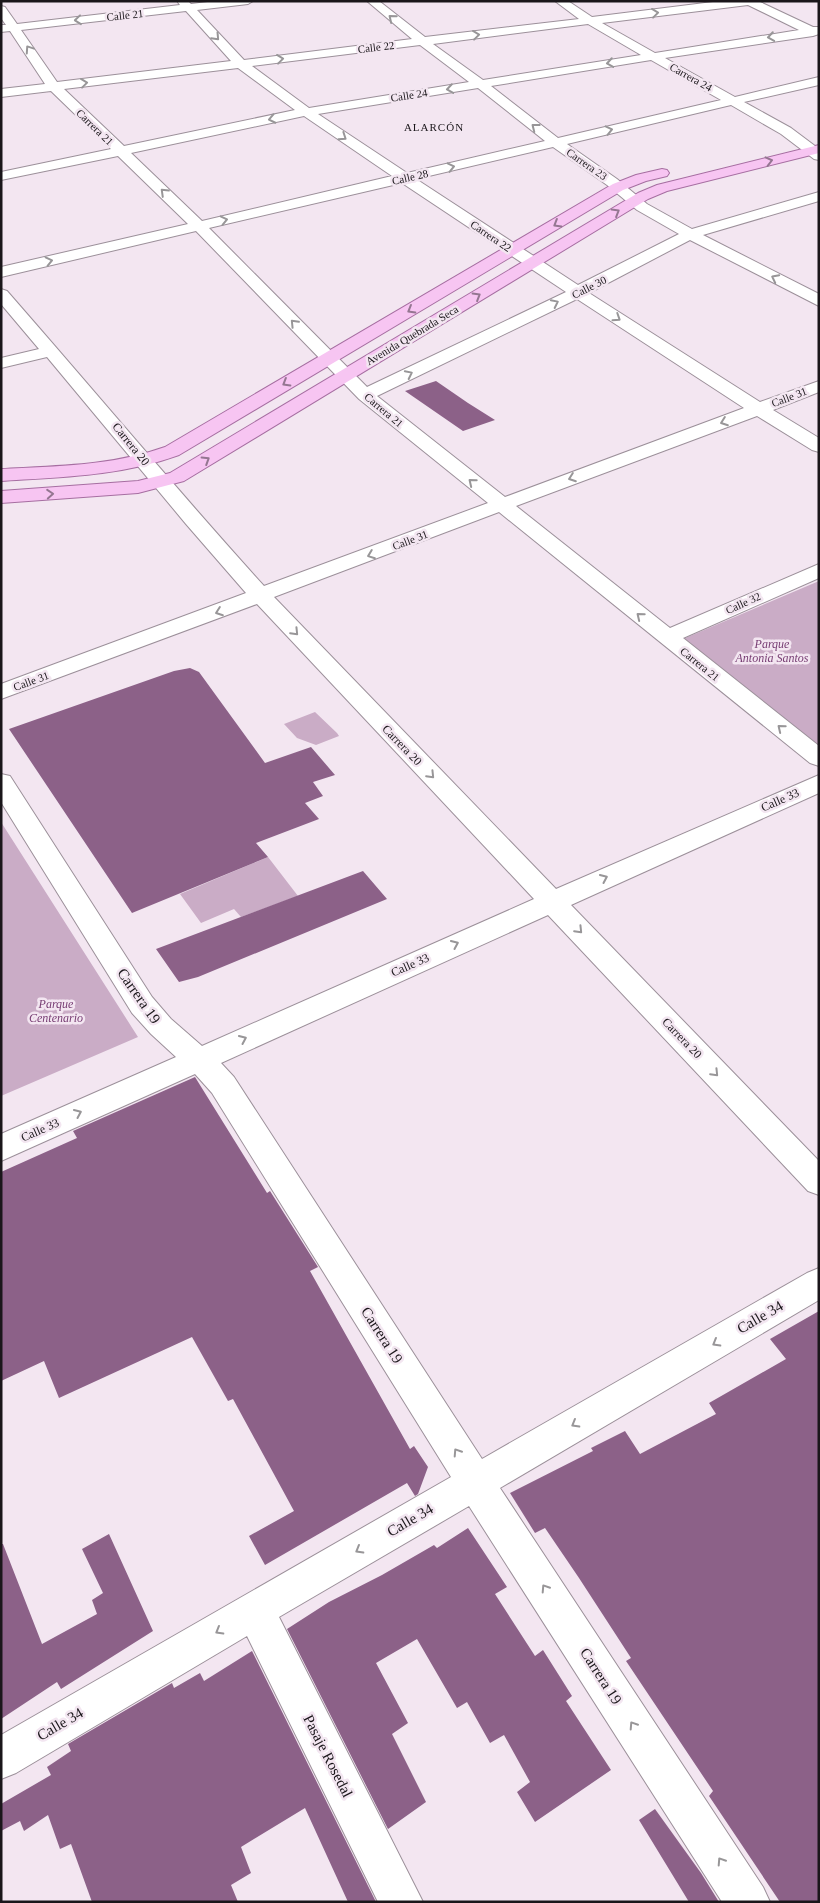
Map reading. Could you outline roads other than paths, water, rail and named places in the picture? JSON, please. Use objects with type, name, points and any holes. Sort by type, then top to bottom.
[{"type":"main road","name":"Avenida Quebrada Seca","points":[[1,497],[138,487],[162,482],[190,471],[634,201],[662,188],[812,149],[819,136]]},
{"type":"main road","name":"Avenida Quebrada Seca","points":[[715,160],[812,149]]},
{"type":"main road","name":"Avenida Quebrada Seca","points":[[1,475],[108,468],[145,461],[178,448],[618,187],[641,178],[678,169]]},
{"type":"street","name":"Calle 21","points":[[8,28],[186,5],[248,1]]},
{"type":"street","name":"Carrera 23","points":[[372,1],[422,42],[556,143],[618,187],[634,201],[690,234],[819,301]]},
{"type":"street","name":"Carrera 24","points":[[560,1],[590,21],[734,101],[812,149]]},
{"type":"street","name":"Calle 22","points":[[1,93],[750,1]]},
{"type":"street","points":[[750,1],[816,32]]},
{"type":"street","name":"Carrera 22","points":[[186,5],[241,64],[306,112],[532,263],[819,446]]},
{"type":"street","name":"Carrera 21","points":[[1,9],[8,28],[54,86],[199,226],[365,395],[819,758]]},
{"type":"street","name":"Calle 24","points":[[1,176],[306,112],[653,56],[816,32]]},
{"type":"street","name":"Calle 28","points":[[1,272],[819,81]]},
{"type":"street","name":"Calle 30","points":[[365,395],[578,292],[690,234],[819,196]]},
{"type":"street","name":"Carrera 20","points":[[1,294],[52,351],[193,520],[261,596],[819,1182]]},
{"type":"street","points":[[1,364],[52,351]]},
{"type":"street","name":"Calle 31","points":[[1,692],[819,386]]},
{"type":"street","name":"Calle 32","points":[[667,637],[819,570]]},
{"type":"street","name":"Carrera 19","points":[[1,782],[142,1005],[163,1029],[198,1059],[223,1085],[476,1482],[748,1902]]},
{"type":"street","name":"Calle 33","points":[[1,1148],[819,783]]},
{"type":"street","name":"Calle 34","points":[[1,1758],[819,1283]]},
{"type":"street","name":"Pasaje Rosedal","points":[[255,1610],[401,1902]]},
{"type":"district","name":"ALARCÓN","points":[[434,127]]},
{"type":"park label","name":"Parque Antonia Santos","points":[[772,651]]},
{"type":"park label","name":"Parque Centenario","points":[[56,1011]]}]
